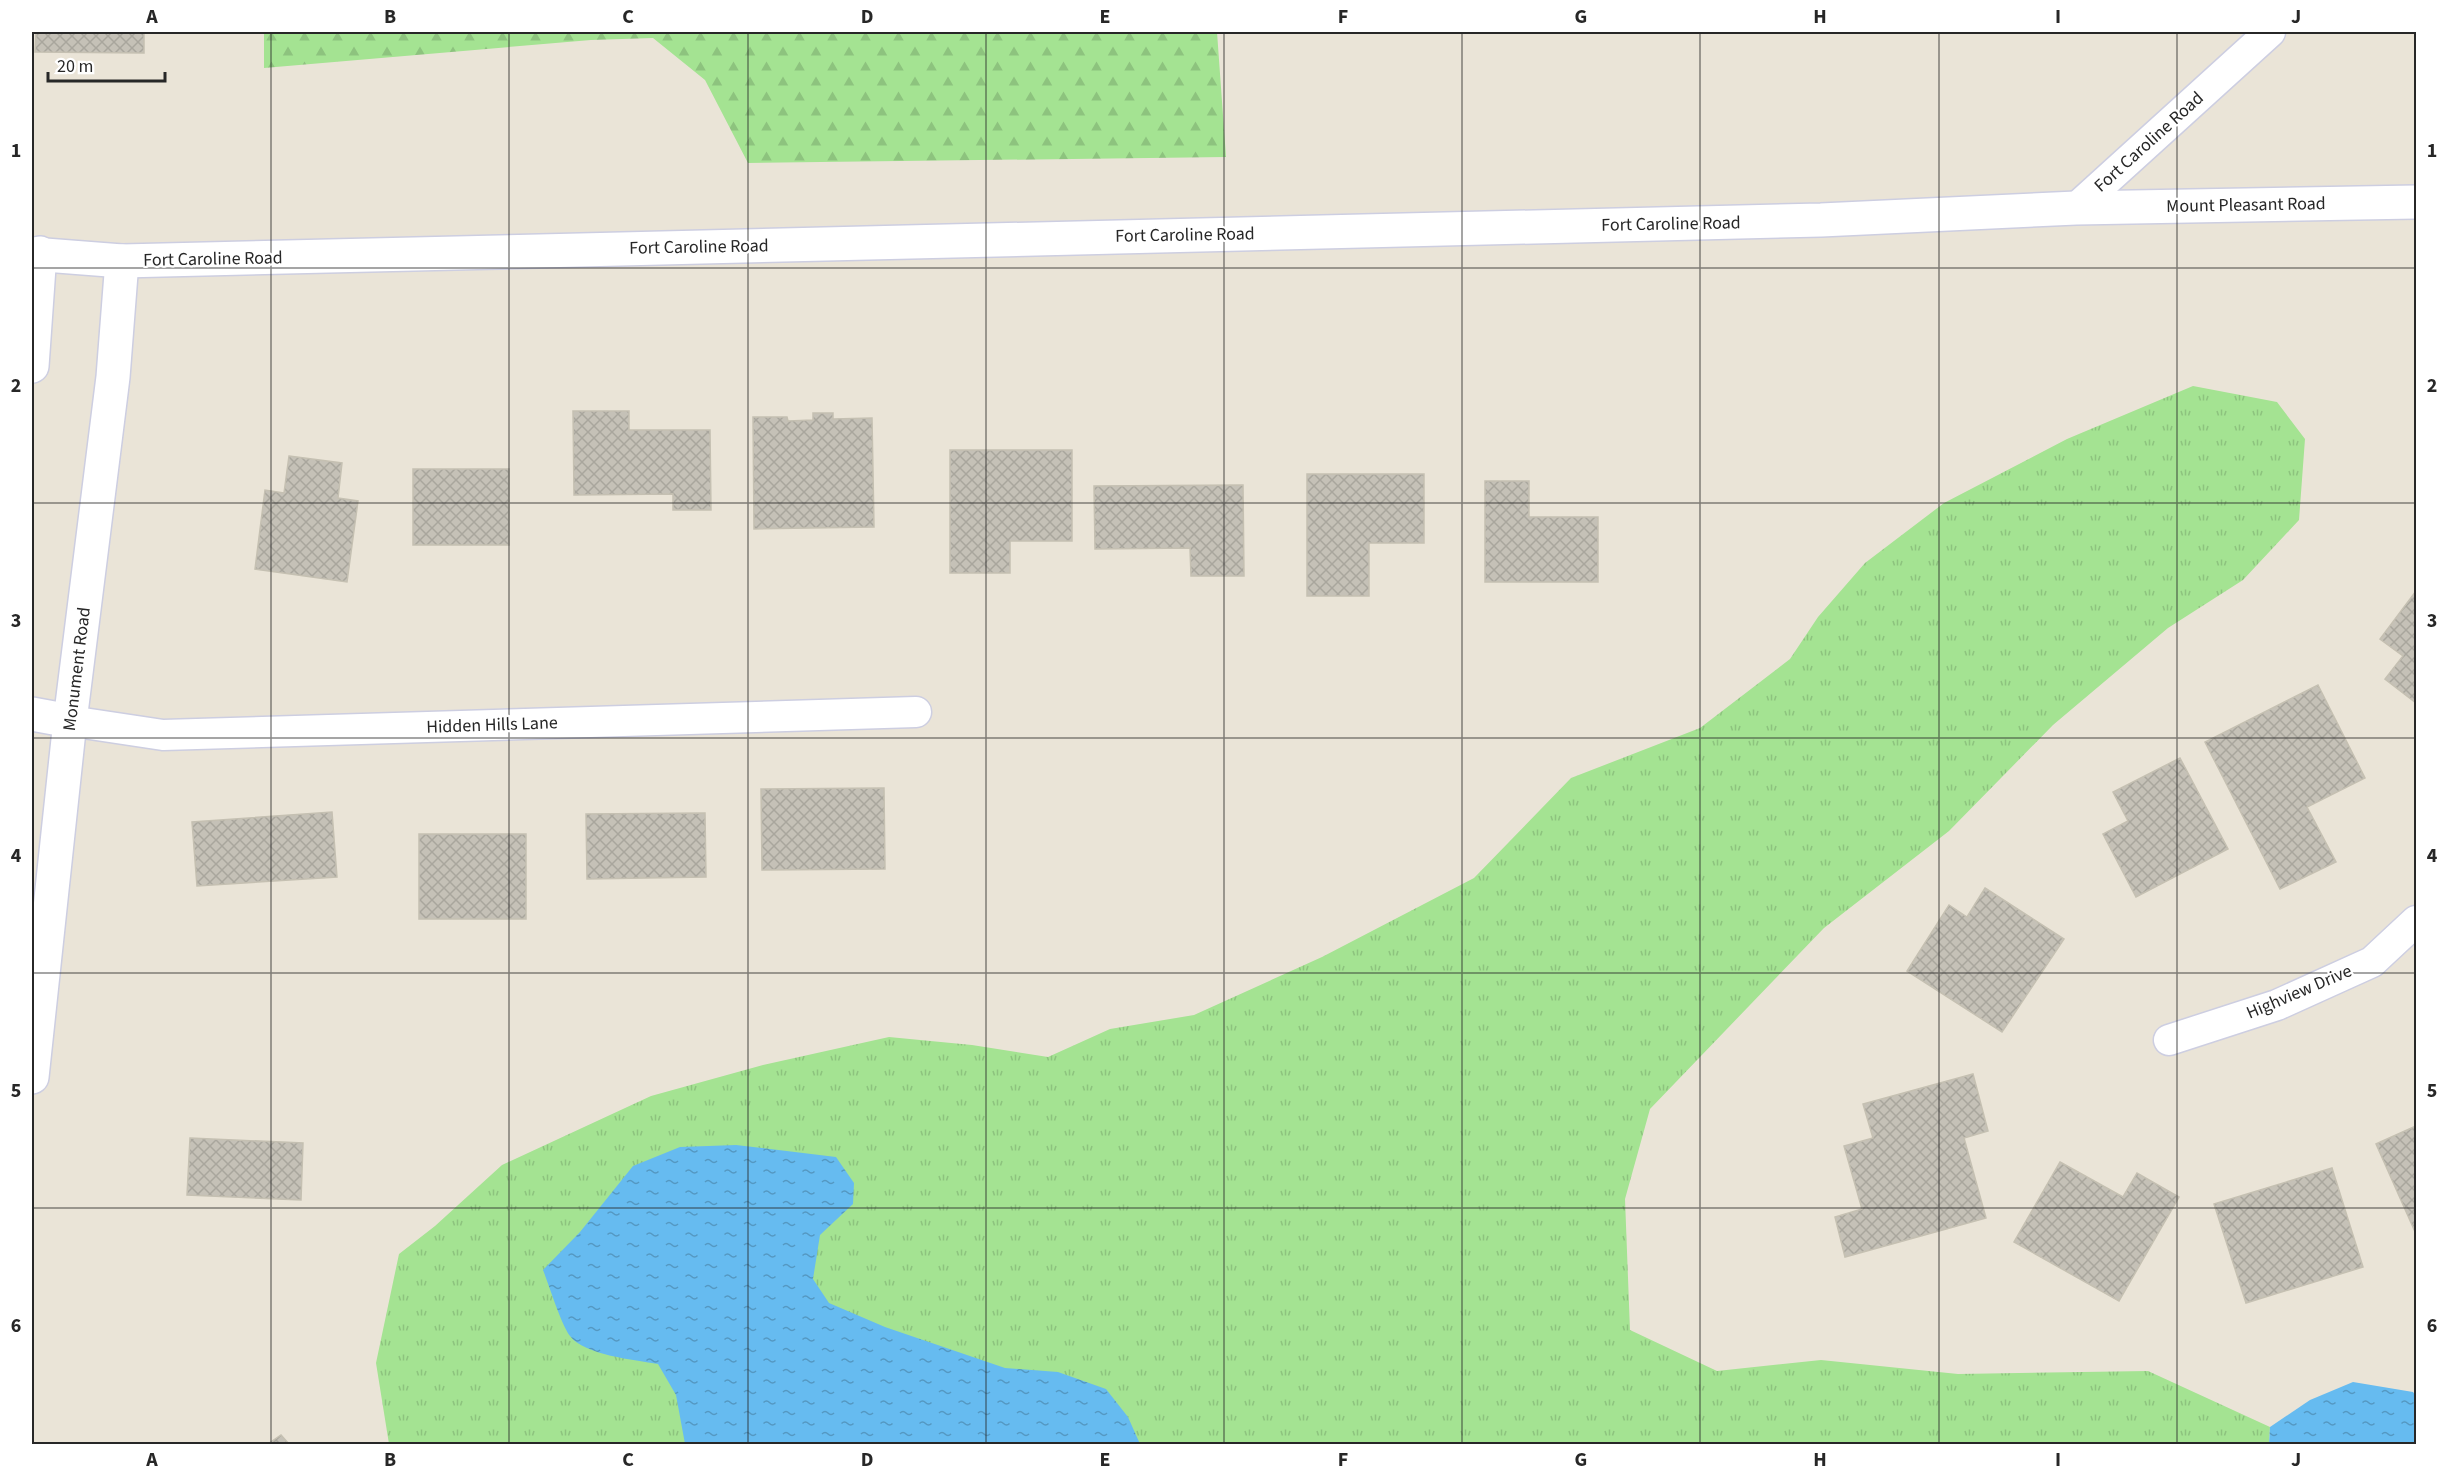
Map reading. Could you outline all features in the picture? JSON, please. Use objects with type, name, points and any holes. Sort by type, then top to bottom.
[{"type":"street","name":"Fort Caroline Road","points":[[36,253],[122,261],[1821,220],[2076,208],[2270,32]]},
{"type":"street","name":"Mount Pleasant Road","points":[[2076,208],[2416,202]]},
{"type":"street","points":[[32,366],[36,253]]},
{"type":"street","name":"Monument Road","points":[[32,1077],[41,904],[70,721],[113,377],[122,261]]},
{"type":"street","name":"Hidden Hills Lane","points":[[70,721],[163,735],[916,712]]},
{"type":"street","points":[[32,714],[70,721]]},
{"type":"street","name":"Highview Drive","points":[[2169,1040],[2277,1005],[2372,962],[2416,921]]},
{"type":"green space","points":[[264,32],[1217,32],[1226,157],[748,163],[705,80],[653,38],[591,40],[264,68]]},
{"type":"green space","points":[[2193,386],[2277,402],[2305,439],[2299,520],[2243,580],[2168,628],[2053,725],[1949,831],[1824,928],[1650,1109],[1625,1199],[1630,1330],[1717,1371],[1821,1360],[1958,1374],[2148,1371],[2270,1427],[2269,1444],[389,1444],[376,1363],[399,1254],[435,1226],[502,1165],[651,1096],[763,1065],[889,1037],[972,1045],[1048,1057],[1110,1029],[1194,1015],[1322,957],[1474,878],[1571,778],[1700,728],[1790,659],[1818,617],[1865,563],[1944,503],[2067,439]]},
{"type":"water","points":[[736,1145],[836,1157],[854,1183],[853,1204],[820,1235],[813,1279],[829,1303],[885,1327],[1005,1368],[1058,1372],[1106,1389],[1128,1417],[1140,1444],[685,1444],[676,1395],[658,1364],[611,1356],[586,1348],[577,1342],[570,1336],[563,1323],[543,1270],[580,1232],[633,1166],[680,1147]]},
{"type":"water","points":[[2353,1382],[2413,1392],[2416,1396],[2416,1444],[2269,1444],[2270,1427],[2310,1400]]},
{"type":"building","points":[[36,32],[144,32],[144,53],[35,52]]},
{"type":"building","points":[[573,411],[629,411],[629,430],[710,430],[711,510],[673,510],[673,494],[574,495]]},
{"type":"building","points":[[813,413],[833,413],[833,419],[872,418],[874,527],[754,529],[753,417],[787,417],[788,421],[813,420]]},
{"type":"building","points":[[950,450],[1072,450],[1072,541],[1010,541],[1010,573],[950,573]]},
{"type":"building","points":[[289,456],[342,463],[338,498],[358,501],[347,582],[255,569],[265,490],[284,493]]},
{"type":"building","points":[[413,469],[509,469],[509,545],[413,545]]},
{"type":"building","points":[[1307,474],[1424,474],[1424,543],[1369,543],[1369,596],[1307,596]]},
{"type":"building","points":[[1485,481],[1529,481],[1529,517],[1598,517],[1598,582],[1485,582]]},
{"type":"building","points":[[1243,485],[1244,576],[1191,576],[1190,548],[1095,549],[1094,486]]},
{"type":"building","points":[[2416,591],[2416,703],[2385,679],[2403,656],[2380,639]]},
{"type":"building","points":[[2318,685],[2365,778],[2307,807],[2336,862],[2280,889],[2205,742]]},
{"type":"building","points":[[2180,758],[2228,849],[2136,897],[2103,834],[2128,821],[2113,792]]},
{"type":"building","points":[[884,788],[885,869],[762,870],[761,789]]},
{"type":"building","points":[[332,812],[337,877],[197,886],[192,822]]},
{"type":"building","points":[[705,813],[706,877],[587,879],[586,814]]},
{"type":"building","points":[[419,834],[526,834],[526,919],[419,919]]},
{"type":"building","points":[[1985,888],[2064,939],[2002,1032],[1907,971],[1949,905],[1967,917]]},
{"type":"building","points":[[1973,1074],[1988,1131],[1964,1138],[1986,1218],[1845,1257],[1835,1217],[1862,1209],[1844,1146],[1873,1138],[1863,1104]]},
{"type":"building","points":[[2416,1126],[2416,1234],[2376,1144]]},
{"type":"building","points":[[190,1138],[303,1143],[301,1200],[187,1195]]},
{"type":"building","points":[[2060,1162],[2123,1197],[2137,1173],[2179,1197],[2119,1301],[2014,1242]]},
{"type":"building","points":[[2332,1168],[2363,1267],[2246,1303],[2214,1204]]},
{"type":"building","points":[[281,1435],[289,1444],[268,1444]]}]
